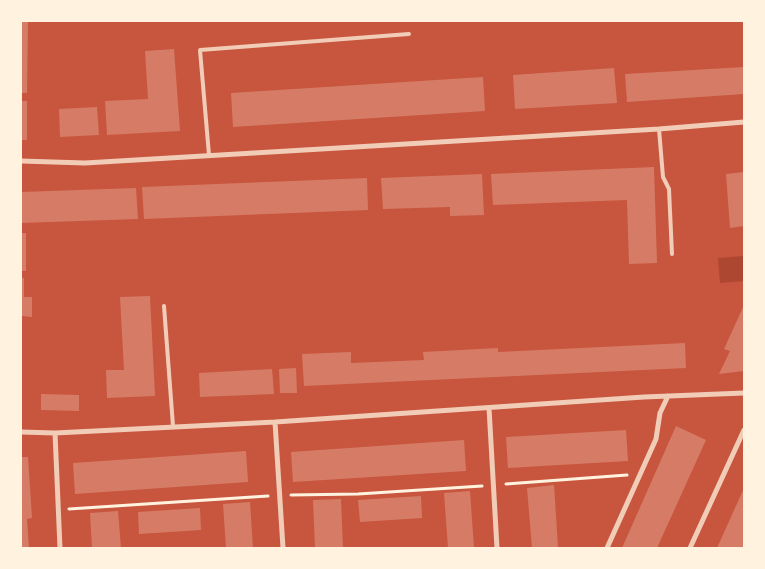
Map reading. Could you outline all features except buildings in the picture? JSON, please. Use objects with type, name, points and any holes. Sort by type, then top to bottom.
[{"type":"street","points":[[21,161],[85,163],[659,129],[744,122]]},
{"type":"street","points":[[21,432],[55,433],[276,422],[668,396],[744,393]]},
{"type":"street","points":[[607,548],[656,439],[660,413],[668,396]]},
{"type":"street","points":[[489,408],[496,548]]},
{"type":"street","points":[[276,422],[283,548]]},
{"type":"street","points":[[690,548],[744,430]]},
{"type":"street","points":[[55,433],[60,548]]},
{"type":"lane","points":[[210,155],[200,50],[409,34]]},
{"type":"lane","points":[[659,129],[662,177],[669,189],[672,254]]},
{"type":"lane","points":[[164,306],[173,426]]},
{"type":"path","points":[[493,486],[640,475]]},
{"type":"path","points":[[59,510],[475,486]]},
{"type":"shaded area","points":[[744,256],[744,281],[720,283],[718,258]]}]
